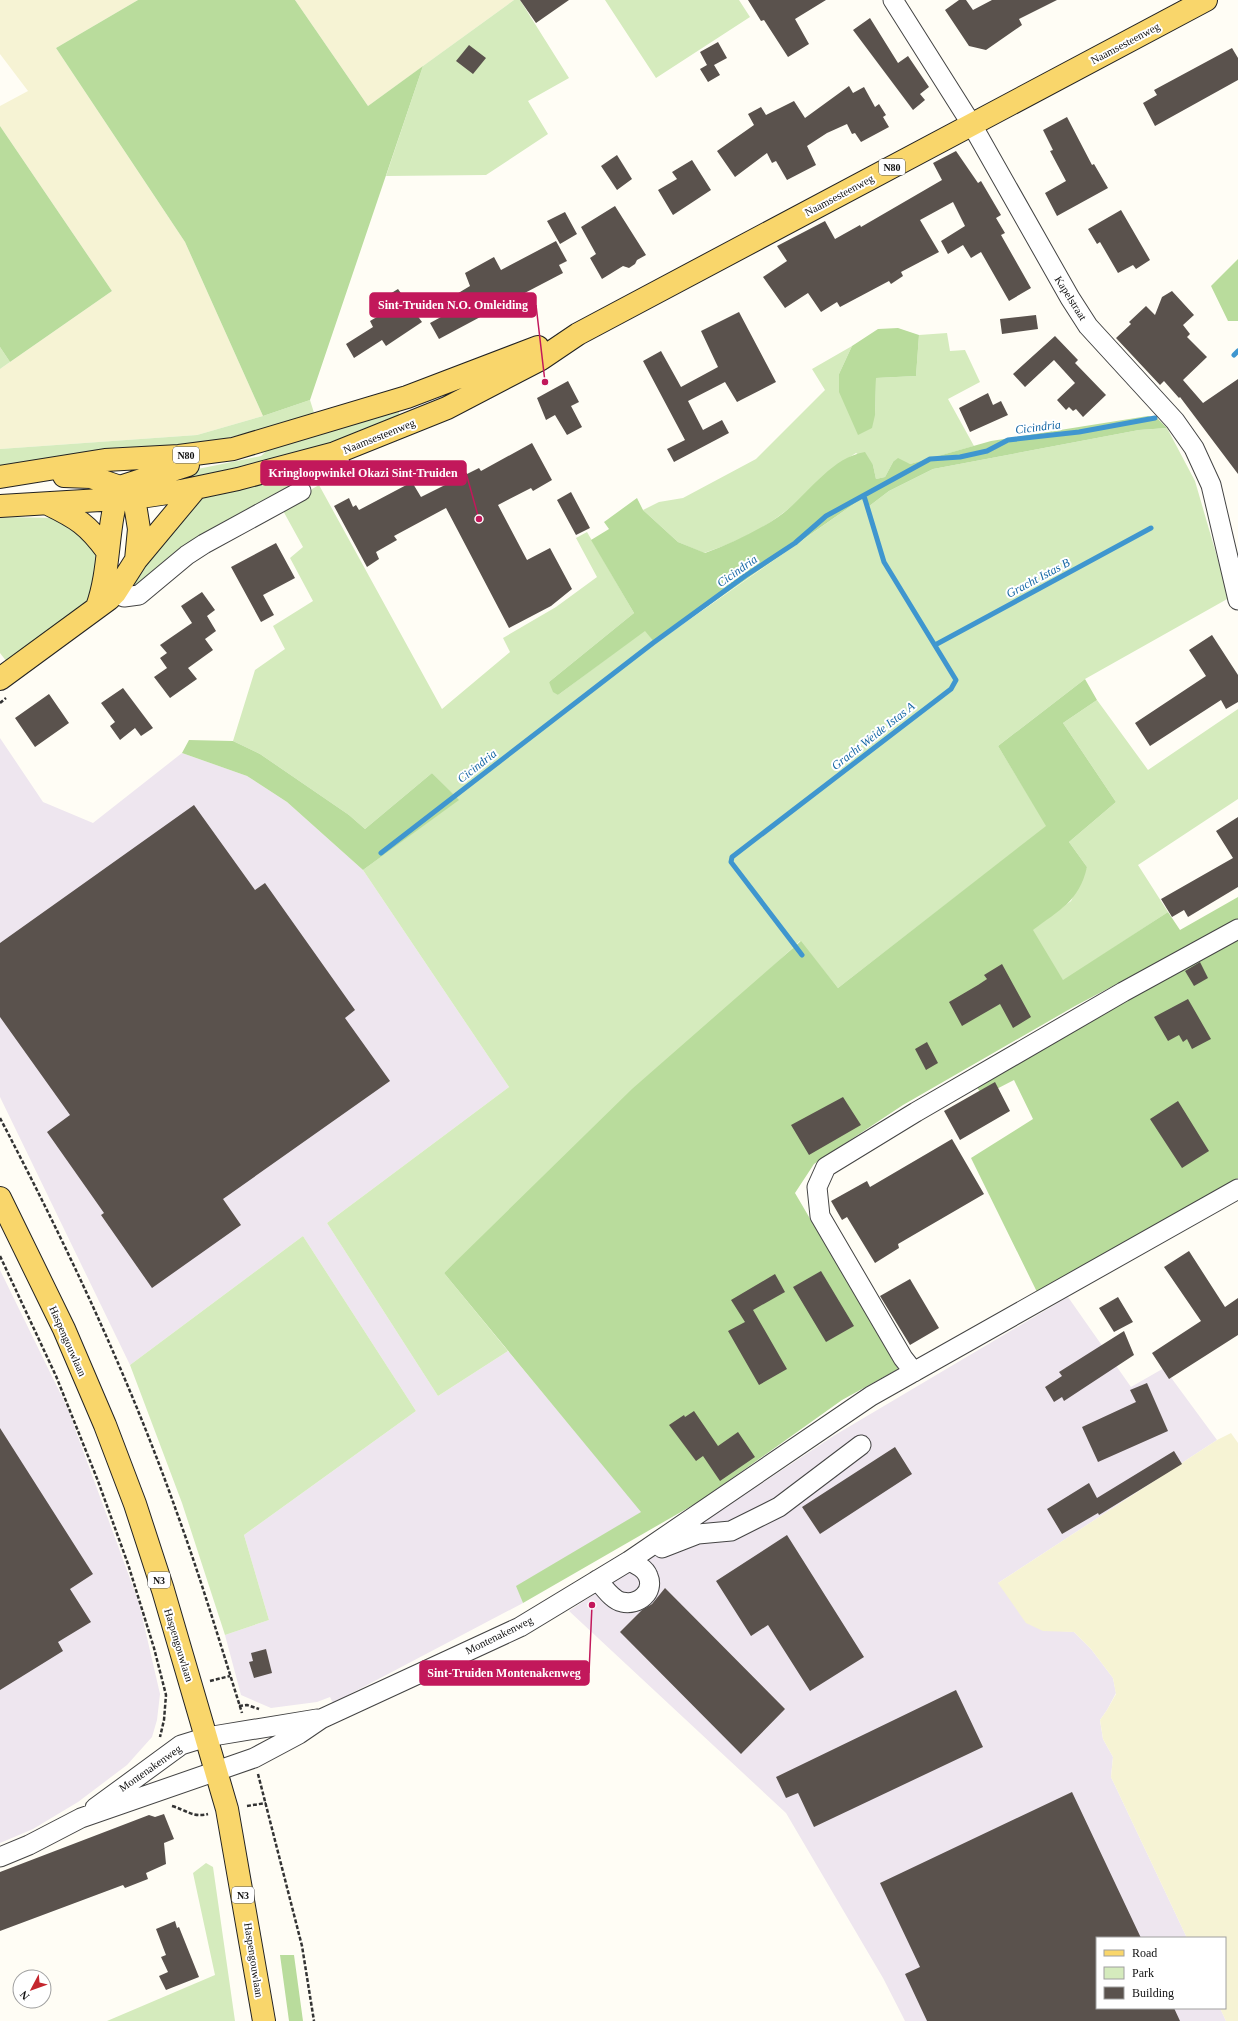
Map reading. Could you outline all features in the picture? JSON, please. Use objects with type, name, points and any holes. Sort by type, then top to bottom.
[{"type":"main road","name":"Naamsesteenweg","points":[[123,495],[196,488],[339,461],[447,408],[541,359],[578,334],[1206,0]]},
{"type":"main road","name":"Naamsesteenweg","points":[[0,477],[105,460],[179,456],[233,448],[407,397],[578,334]]},
{"type":"main road","points":[[105,596],[107,551],[123,495],[162,472],[213,458],[233,448]]},
{"type":"main road","points":[[0,483],[71,475],[91,477],[123,495],[138,529],[136,560]]},
{"type":"main road","points":[[0,679],[105,596],[196,488]]},
{"type":"main road","name":"N80","points":[[0,506],[47,504],[123,495]]},
{"type":"main road","points":[[47,504],[81,521],[91,530],[107,551]]},
{"type":"main road","name":"Haspengouwlaan","points":[[0,1198],[64,1329],[105,1425],[135,1504],[163,1590],[207,1737],[229,1818],[264,2021]]},
{"type":"street","name":"Kapelstraat","points":[[893,0],[972,125],[1057,277],[1084,320],[1175,421],[1194,448],[1211,485],[1237,597]]},
{"type":"street","points":[[105,596],[124,597],[139,595],[187,555],[301,490]]},
{"type":"street","points":[[914,1372],[903,1358],[820,1216],[817,1187],[826,1167],[916,1112],[1123,992],[1238,929]]},
{"type":"street","points":[[629,1561],[871,1396],[1238,1188]]},
{"type":"street","points":[[629,1561],[698,1534],[731,1531],[779,1507],[861,1445]]},
{"type":"street","points":[[597,1580],[612,1596],[621,1602],[639,1600],[646,1595],[650,1585],[648,1575],[640,1567],[629,1561]]},
{"type":"street","name":"Montenakenweg","points":[[0,1857],[29,1845],[81,1818],[254,1758],[299,1734],[321,1719],[520,1627],[629,1561]]},
{"type":"street","name":"Montenakenweg","points":[[81,1818],[181,1745],[207,1737],[321,1719]]},
{"type":"path","points":[[0,1118],[82,1283],[143,1424],[177,1512],[208,1602],[247,1731]]},
{"type":"path","points":[[0,1256],[56,1376],[98,1481],[128,1564],[154,1648],[166,1695]]},
{"type":"path","points":[[254,1758],[302,1946],[314,2021]]},
{"type":"shaded area","points":[[0,0],[138,0],[56,48],[185,242],[263,416],[197,435],[0,449],[0,369],[112,291],[0,126],[0,106],[28,91],[0,54]]},
{"type":"shaded area","points":[[295,0],[514,0],[368,106]]},
{"type":"shaded area","points":[[0,738],[43,802],[93,823],[182,753],[247,776],[287,802],[363,870],[509,1087],[327,1223],[438,1396],[508,1351],[642,1512],[517,1586],[523,1603],[333,1703],[330,1697],[317,1702],[271,1708],[241,1695],[225,1635],[269,1620],[244,1535],[416,1411],[303,1236],[130,1365],[0,1097]]},
{"type":"shaded area","points":[[0,1270],[67,1407],[139,1603],[160,1694],[157,1720],[152,1737],[127,1765],[78,1802],[33,1829],[0,1843]]},
{"type":"shaded area","points":[[1068,1297],[1131,1387],[1164,1368],[1217,1440],[998,1583],[1061,1631],[1074,1632],[1091,1649],[1113,1678],[1116,1693],[1100,1720],[1103,1739],[1113,1757],[1111,1777],[1187,1937],[1096,1937],[1096,2009],[1220,2009],[1226,2021],[905,2021],[883,1978],[786,1813],[569,1611],[835,1435]]},
{"type":"shaded area","points":[[1231,1433],[1238,1443],[1238,2021],[1226,2021],[1220,2009],[1226,2009],[1226,1937],[1187,1937],[1111,1777],[1113,1757],[1103,1739],[1100,1720],[1116,1694],[1113,1678],[1091,1649],[1074,1632],[1043,1631],[1026,1623],[998,1583],[1217,1440]]},
{"type":"green space","points":[[138,0],[295,0],[368,106],[423,66],[310,400],[263,416],[185,242],[56,48]]},
{"type":"green space","points":[[514,0],[520,0],[569,78],[528,101],[548,134],[486,175],[386,176],[423,66]]},
{"type":"green space","points":[[605,0],[739,0],[750,17],[656,78]]},
{"type":"green space","points":[[0,126],[112,291],[10,362],[0,347]]},
{"type":"green space","points":[[1238,259],[1238,321],[1228,321],[1211,286]]},
{"type":"green space","points":[[898,328],[919,335],[916,376],[876,378],[875,415],[872,428],[858,435],[839,392],[839,374],[852,346],[878,329]]},
{"type":"green space","points":[[947,333],[950,351],[965,350],[980,382],[948,399],[974,446],[910,464],[893,462],[885,477],[876,479],[873,465],[856,453],[845,460],[789,509],[762,528],[743,538],[704,553],[678,542],[643,510],[659,502],[683,498],[756,459],[825,390],[812,369],[852,346],[839,374],[875,415],[876,378],[916,376],[919,335]]},
{"type":"green space","points":[[0,347],[10,362],[0,369]]},
{"type":"green space","points":[[310,400],[315,416],[191,447],[0,468],[0,449],[197,435],[263,416]]},
{"type":"green space","points":[[397,407],[402,421],[216,480],[143,485],[154,478],[261,456],[276,442]]},
{"type":"green space","points":[[1148,416],[1157,418],[1167,428],[1139,430],[933,469],[889,491],[868,507],[861,499],[655,643],[645,631],[558,695],[553,692],[549,682],[634,613],[591,540],[609,529],[604,522],[637,498],[643,510],[678,542],[705,553],[743,537],[778,517],[789,509],[829,470],[852,456],[865,452],[873,465],[876,479],[885,477],[893,462],[898,458],[910,464],[991,441]]},
{"type":"green space","points":[[1167,428],[1195,481],[1229,598],[1085,679],[998,746],[1047,826],[838,988],[800,941],[444,1273],[508,1351],[438,1396],[327,1223],[509,1087],[363,870],[458,800],[432,773],[365,829],[349,815],[260,754],[233,741],[255,670],[285,649],[273,626],[313,601],[290,558],[303,547],[281,507],[319,485],[442,709],[510,652],[503,638],[556,607],[597,577],[576,538],[587,532],[634,613],[549,682],[558,695],[645,630],[656,643],[861,499],[868,507],[889,491],[933,469],[1139,430]]},
{"type":"green space","points":[[322,464],[327,471],[198,542],[137,589],[129,585],[200,499]]},
{"type":"green space","points":[[0,517],[60,518],[90,539],[101,565],[87,605],[7,662],[0,653]]},
{"type":"green space","points":[[1085,679],[1097,700],[1063,723],[1116,802],[1069,842],[1087,867],[1079,889],[1067,904],[1033,930],[1063,980],[1168,912],[1180,930],[1238,897],[1238,920],[1075,1006],[903,1105],[814,1164],[795,1193],[898,1369],[842,1400],[700,1501],[523,1603],[516,1586],[641,1512],[444,1273],[632,1089],[801,941],[838,988],[1046,826],[998,746]]},
{"type":"green space","points":[[1097,700],[1148,770],[1238,709],[1238,799],[1138,865],[1168,912],[1063,981],[1032,930],[1071,901],[1087,867],[1069,842],[1116,802],[1063,723]]},
{"type":"green space","points":[[189,740],[233,741],[260,754],[349,815],[365,829],[432,773],[459,800],[363,870],[287,802],[247,776],[182,753]]},
{"type":"green space","points":[[1238,937],[1238,1178],[1038,1294],[971,1158],[1033,1119],[1014,1080],[983,1096],[976,1086]]},
{"type":"green space","points":[[303,1236],[416,1411],[244,1535],[269,1620],[225,1635],[182,1503],[130,1365]]},
{"type":"green space","points":[[206,1863],[213,1867],[235,2021],[107,2021],[215,1975],[193,1873]]},
{"type":"green space","points":[[280,1955],[294,1955],[303,2021],[289,2021]]},
{"type":"building","points":[[520,0],[569,0],[536,23]]},
{"type":"building","points":[[748,0],[826,0],[795,19],[809,44],[788,57],[764,20],[761,21]]},
{"type":"building","points":[[959,0],[966,0],[973,10],[992,0],[1057,0],[1019,19],[1022,25],[986,50],[969,46],[945,10]]},
{"type":"building","points":[[870,18],[898,63],[908,56],[929,87],[920,94],[925,100],[913,110],[853,30]]},
{"type":"building","points":[[718,42],[727,58],[714,65],[720,75],[708,82],[700,69],[707,65],[700,52]]},
{"type":"building","points":[[469,45],[486,58],[473,74],[456,61]]},
{"type":"building","points":[[1232,48],[1238,58],[1238,80],[1155,126],[1143,103],[1157,95],[1154,90]]},
{"type":"building","points":[[849,86],[853,93],[864,87],[875,107],[879,104],[886,115],[883,117],[889,127],[861,142],[855,133],[852,134],[847,124],[827,133],[807,146],[816,165],[787,180],[776,161],[772,163],[767,153],[735,177],[717,151],[754,125],[748,114],[761,107],[766,115],[794,101],[805,118]]},
{"type":"building","points":[[1067,117],[1092,165],[1094,164],[1108,188],[1057,216],[1045,193],[1066,181],[1050,151],[1053,150],[1043,130]]},
{"type":"building","points":[[956,151],[978,183],[981,181],[1001,215],[996,218],[1005,233],[1001,235],[1031,288],[1009,301],[981,252],[971,258],[963,245],[948,254],[941,241],[965,226],[953,202],[920,220],[939,252],[901,272],[903,276],[891,284],[889,281],[840,307],[837,302],[821,312],[808,293],[785,308],[763,277],[787,261],[777,246],[825,221],[835,239],[860,225],[861,227],[942,180],[933,163]]},
{"type":"building","points":[[617,155],[632,179],[617,190],[601,166]]},
{"type":"building","points":[[692,160],[711,190],[673,215],[658,190],[677,179],[672,172]]},
{"type":"building","points":[[615,206],[646,255],[637,260],[635,264],[629,268],[623,266],[602,279],[590,258],[596,254],[581,227]]},
{"type":"building","points":[[1121,210],[1150,260],[1136,269],[1133,265],[1118,273],[1100,242],[1097,244],[1088,229]]},
{"type":"building","points":[[565,212],[577,234],[560,244],[547,221]]},
{"type":"building","points":[[556,241],[567,261],[559,265],[563,273],[500,306],[502,309],[485,317],[484,315],[439,339],[430,323],[461,306],[455,295],[470,286],[465,273],[494,257],[501,270]]},
{"type":"building","points":[[398,289],[422,322],[386,346],[382,340],[354,358],[346,344],[373,327],[370,321],[382,314],[375,303]]},
{"type":"building","points":[[1172,291],[1194,315],[1183,325],[1190,334],[1187,337],[1207,357],[1183,380],[1203,403],[1238,379],[1238,474],[1180,397],[1179,398],[1164,381],[1160,385],[1116,338],[1131,324],[1129,322],[1146,306],[1155,315],[1162,297]]},
{"type":"building","points":[[739,312],[776,382],[737,402],[725,382],[688,401],[703,430],[722,420],[729,433],[674,462],[667,449],[685,440],[643,361],[661,351],[681,387],[718,367],[701,331]]},
{"type":"building","points":[[1036,315],[1038,329],[1002,334],[1000,319]]},
{"type":"building","points":[[1055,336],[1078,360],[1075,363],[1106,395],[1083,417],[1076,409],[1073,411],[1069,407],[1066,410],[1057,400],[1075,383],[1054,360],[1025,387],[1013,374]]},
{"type":"building","points":[[568,381],[579,402],[571,406],[582,427],[567,435],[555,415],[546,420],[537,398]]},
{"type":"building","points":[[988,393],[993,405],[1001,401],[1008,415],[970,432],[959,408]]},
{"type":"building","points":[[532,443],[552,480],[533,491],[531,488],[498,505],[527,560],[550,548],[572,589],[551,606],[509,628],[446,508],[394,536],[397,540],[376,552],[379,559],[367,567],[334,506],[349,498],[353,507],[356,505],[359,510],[412,482],[421,497],[479,468],[481,471]]},
{"type":"building","points":[[571,492],[590,528],[576,535],[557,500]]},
{"type":"building","points":[[276,543],[295,578],[263,595],[274,615],[261,622],[231,567]]},
{"type":"building","points":[[202,592],[215,610],[207,616],[216,631],[205,639],[213,650],[188,668],[197,679],[170,698],[154,677],[167,668],[160,658],[167,653],[160,645],[192,623],[181,606]]},
{"type":"building","points":[[1212,635],[1238,675],[1238,702],[1226,709],[1221,700],[1150,746],[1135,723],[1206,676],[1189,650]]},
{"type":"building","points":[[123,688],[153,728],[141,736],[135,728],[120,740],[110,726],[115,722],[101,703]]},
{"type":"building","points":[[49,694],[69,723],[35,747],[15,718]]},
{"type":"building","points":[[194,805],[255,890],[265,883],[355,1010],[345,1018],[390,1081],[223,1199],[241,1225],[152,1288],[101,1215],[104,1213],[47,1132],[70,1115],[0,1017],[0,943]]},
{"type":"building","points":[[1238,817],[1238,887],[1188,917],[1184,910],[1172,917],[1161,899],[1233,858],[1216,831]]},
{"type":"building","points":[[1200,962],[1208,978],[1194,986],[1185,971]]},
{"type":"building","points":[[1002,964],[1031,1017],[1013,1028],[1000,1004],[962,1026],[949,1002],[987,979],[984,975]]},
{"type":"building","points":[[1188,999],[1211,1039],[1192,1049],[1187,1039],[1183,1042],[1179,1035],[1168,1041],[1154,1017]]},
{"type":"building","points":[[927,1042],[938,1063],[926,1070],[915,1049]]},
{"type":"building","points":[[995,1082],[1010,1111],[960,1140],[944,1111]]},
{"type":"building","points":[[843,1097],[861,1125],[809,1155],[791,1125]]},
{"type":"building","points":[[1178,1101],[1209,1151],[1182,1168],[1150,1119]]},
{"type":"building","points":[[952,1139],[984,1194],[898,1244],[899,1248],[875,1263],[847,1217],[842,1220],[831,1201],[867,1181],[870,1187]]},
{"type":"building","points":[[1189,1251],[1225,1307],[1238,1298],[1238,1335],[1169,1379],[1152,1353],[1201,1321],[1164,1267]]},
{"type":"building","points":[[821,1271],[854,1326],[826,1342],[793,1287]]},
{"type":"building","points":[[775,1274],[785,1292],[753,1310],[787,1369],[759,1385],[728,1331],[745,1322],[731,1300]]},
{"type":"building","points":[[910,1279],[939,1328],[910,1345],[880,1296]]},
{"type":"building","points":[[1118,1297],[1133,1322],[1114,1332],[1099,1308]]},
{"type":"building","points":[[1124,1331],[1134,1355],[1064,1401],[1062,1397],[1054,1402],[1045,1387],[1062,1376],[1059,1372]]},
{"type":"building","points":[[1147,1383],[1168,1431],[1098,1462],[1082,1427],[1136,1402],[1130,1390]]},
{"type":"building","points":[[694,1411],[718,1446],[738,1432],[755,1457],[720,1481],[703,1456],[696,1461],[669,1425],[684,1415],[685,1417]]},
{"type":"building","points":[[0,1428],[93,1574],[70,1589],[91,1622],[58,1642],[63,1651],[0,1690]]},
{"type":"building","points":[[895,1447],[912,1474],[820,1534],[802,1507]]},
{"type":"building","points":[[1174,1451],[1182,1464],[1099,1515],[1098,1513],[1062,1534],[1047,1509],[1089,1483],[1097,1498]]},
{"type":"building","points":[[787,1535],[864,1657],[810,1691],[768,1625],[751,1636],[716,1581]]},
{"type":"building","points":[[665,1588],[785,1709],[741,1754],[620,1632],[642,1610],[652,1604]]},
{"type":"building","points":[[266,1649],[272,1673],[254,1678],[249,1662],[253,1661],[251,1653]]},
{"type":"building","points":[[956,1690],[983,1747],[814,1827],[798,1793],[786,1798],[776,1777]]},
{"type":"building","points":[[1072,1792],[1141,1937],[1096,1937],[1096,2009],[1174,2009],[1180,2021],[927,2021],[905,1974],[920,1967],[880,1883]]},
{"type":"building","points":[[164,1814],[174,1839],[164,1843],[166,1864],[146,1873],[148,1879],[125,1888],[123,1885],[0,1931],[0,1872],[149,1815],[155,1817]]},
{"type":"building","points":[[175,1921],[177,1928],[179,1927],[199,1977],[166,1990],[159,1976],[168,1972],[161,1957],[166,1955],[156,1929]]},
{"type":"waterway","name":"Cicindria","points":[[1234,355],[1238,351]]},
{"type":"waterway","name":"Cicindria","points":[[381,853],[653,643],[745,576],[795,543],[826,516],[930,459],[960,457],[987,451],[1008,440],[1079,432],[1155,418]]},
{"type":"waterway","name":"Gracht Weide Istas A","points":[[802,955],[731,862],[732,857],[951,689],[956,680],[884,562],[864,496]]},
{"type":"waterway","name":"Gracht Istas B","points":[[935,645],[1151,528]]},
{"type":"place","name":"Sint-Truiden N.O. Omleiding","points":[[545,382]]},
{"type":"place","name":"Kringloopwinkel Okazi Sint-Truiden","points":[[479,519]]},
{"type":"place","name":"Sint-Truiden Montenakenweg","points":[[592,1605]]}]
